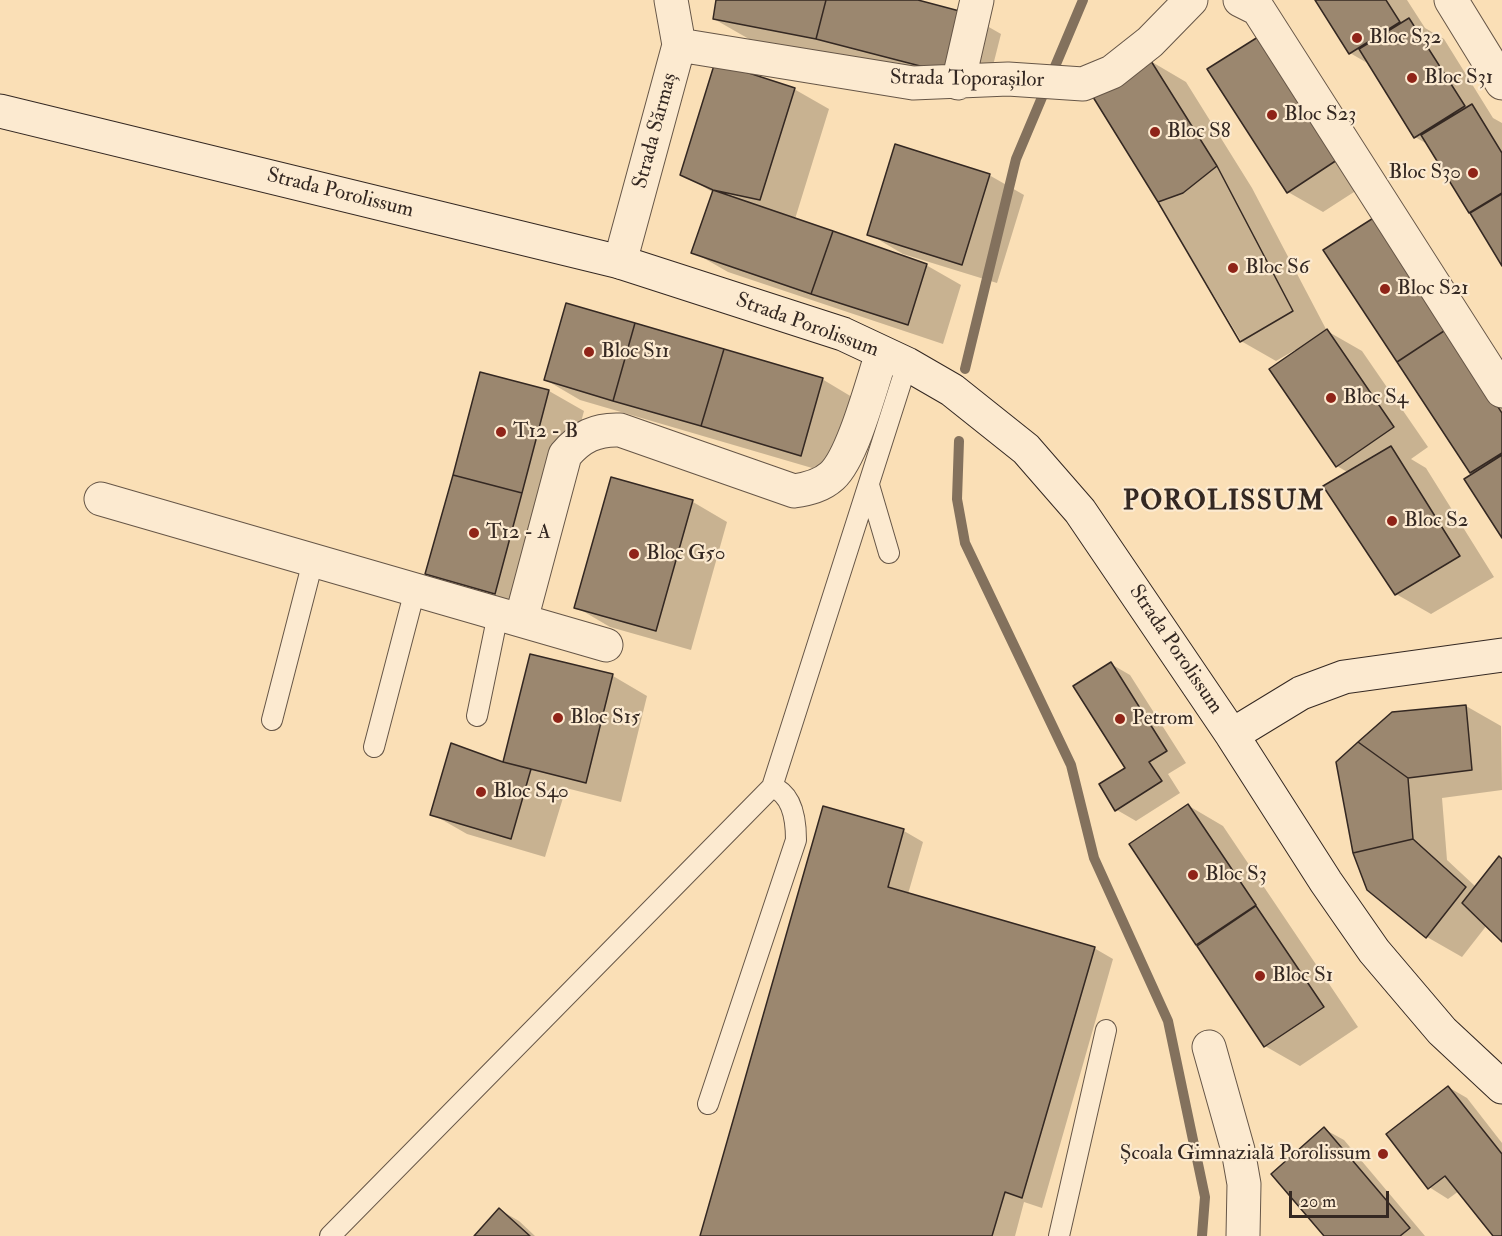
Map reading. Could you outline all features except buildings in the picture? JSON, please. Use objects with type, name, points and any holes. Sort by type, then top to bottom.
[{"type":"street","name":"Strada Sărmaș","points":[[620,262],[679,45],[671,0]]},
{"type":"street","points":[[958,82],[977,0]]},
{"type":"street","name":"Strada Toporașilor","points":[[679,45],[913,83],[1008,79],[1083,84],[1112,72],[1150,42],[1191,0]]},
{"type":"street","points":[[1240,0],[1258,9],[1502,391]]},
{"type":"street","points":[[1451,0],[1502,83]]},
{"type":"street","name":"Strada Porolissum","points":[[0,111],[620,262],[843,334],[895,358],[975,406],[1026,449],[1053,477],[1105,546],[1232,735],[1326,882],[1374,951],[1442,1031],[1502,1087]]},
{"type":"street","points":[[510,617],[565,455],[579,440],[596,431],[620,430],[794,491],[809,489],[832,475],[846,456],[895,358]]},
{"type":"street","points":[[101,499],[606,645]]},
{"type":"street","points":[[1232,735],[1301,693],[1344,677],[1502,655]]},
{"type":"street","points":[[1209,1047],[1238,1150],[1244,1184],[1243,1236]]},
{"type":"lane","points":[[330,1236],[772,787],[869,485],[895,358]]},
{"type":"lane","points":[[869,485],[889,553]]},
{"type":"lane","points":[[272,720],[313,561]]},
{"type":"lane","points":[[374,747],[415,590]]},
{"type":"lane","points":[[477,716],[510,617]]},
{"type":"lane","points":[[708,1104],[796,840],[793,811],[781,790],[772,787]]},
{"type":"lane","points":[[1059,1236],[1106,1030]]},
{"type":"waterway","points":[[965,369],[1016,159],[1083,0]]},
{"type":"waterway","points":[[959,441],[957,499],[965,543],[1071,765],[1094,858],[1168,1021],[1205,1197],[1202,1236]]},
{"type":"place","name":"Bloc S32","points":[[1357,38]]},
{"type":"place","name":"Bloc S31","points":[[1412,78]]},
{"type":"place","name":"Bloc S23","points":[[1272,115]]},
{"type":"place","name":"Bloc S8","points":[[1155,132]]},
{"type":"place","name":"Bloc S30","points":[[1473,173]]},
{"type":"place","name":"Bloc S6","points":[[1233,268]]},
{"type":"place","name":"Bloc S21","points":[[1385,289]]},
{"type":"place","name":"Bloc S11","points":[[589,352]]},
{"type":"place","name":"Bloc S4","points":[[1331,398]]},
{"type":"place","name":"T12 - B","points":[[501,432]]},
{"type":"place","name":"Bloc S2","points":[[1392,521]]},
{"type":"place","name":"T12 - A","points":[[474,533]]},
{"type":"place","name":"Bloc G50","points":[[634,554]]},
{"type":"place","name":"Bloc S15","points":[[558,718]]},
{"type":"place","name":"Petrom","points":[[1120,719]]},
{"type":"place","name":"Bloc S40","points":[[481,792]]},
{"type":"place","name":"Bloc S3","points":[[1193,875]]},
{"type":"place","name":"Bloc S1","points":[[1260,976]]},
{"type":"place","name":"Școala Gimnazială Porolissum","points":[[1383,1154]]},
{"type":"district","name":"POROLISSUM","points":[[1224,503]]}]
